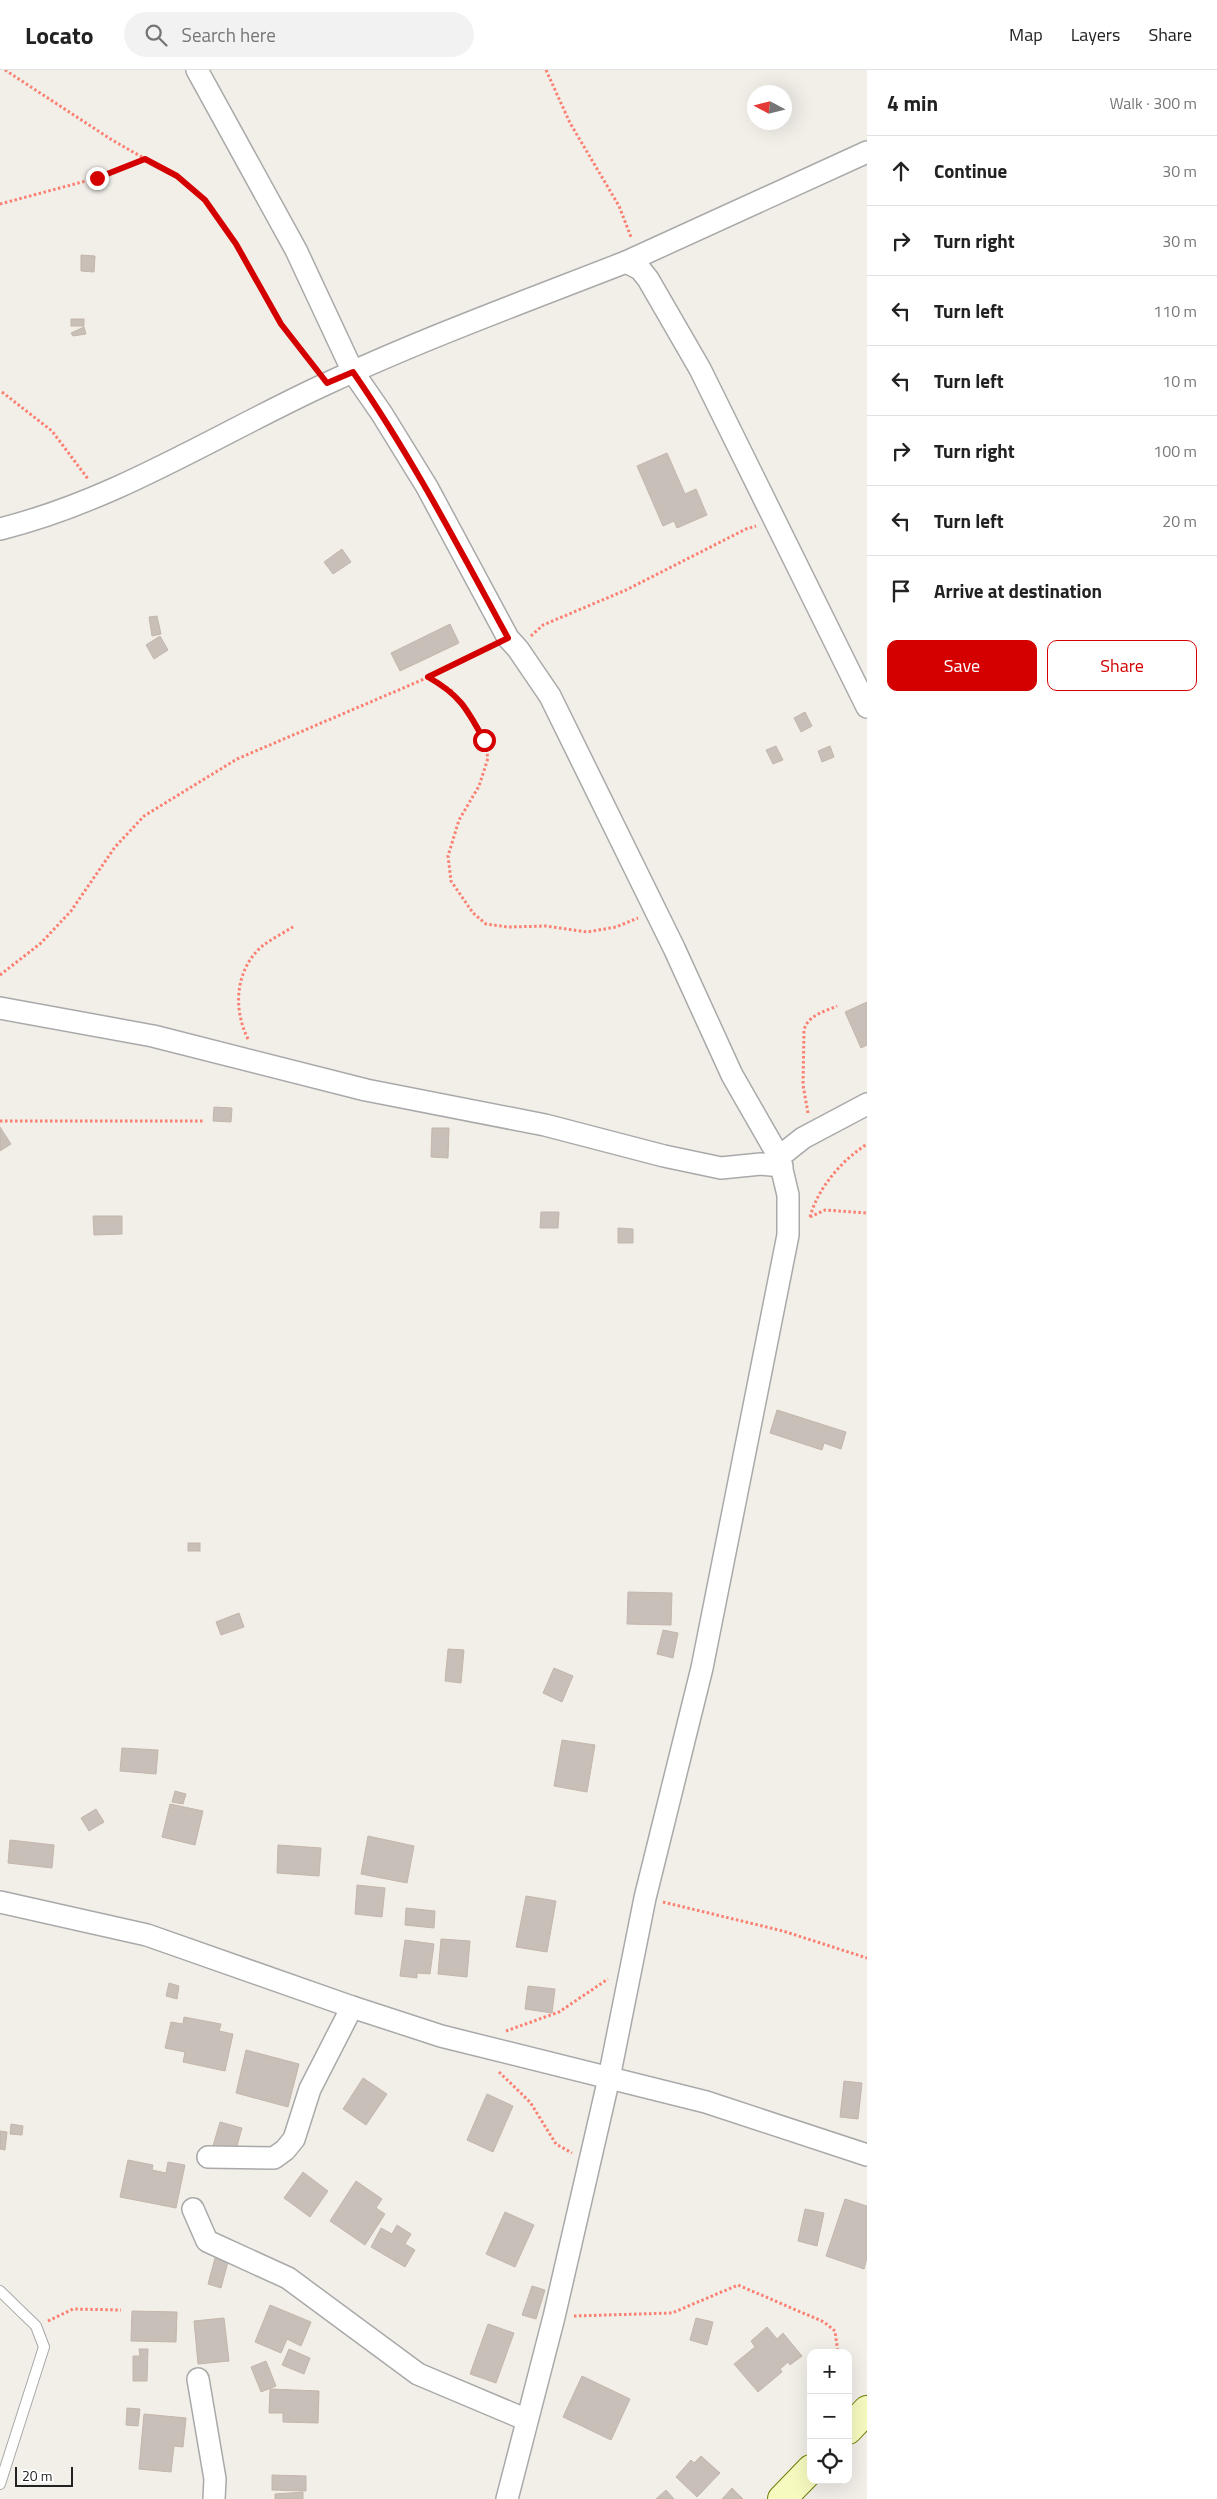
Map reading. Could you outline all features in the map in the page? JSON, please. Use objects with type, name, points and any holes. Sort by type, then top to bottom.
[{"type":"main road","points":[[852,2426],[867,2410]]},
{"type":"main road","points":[[782,2499],[807,2473]]},
{"type":"street","points":[[197,70],[296,250],[353,372],[382,414],[427,487],[513,643],[550,696],[732,1075],[780,1161],[788,1195],[788,1235],[702,1668],[645,1898],[609,2078],[554,2317],[507,2499]]},
{"type":"street","points":[[0,528],[100,496],[327,383],[633,259],[867,152]]},
{"type":"street","points":[[633,259],[653,287],[700,369],[867,707]]},
{"type":"street","points":[[0,1008],[153,1036],[366,1090],[545,1125],[664,1156],[722,1168],[780,1161],[803,1138],[867,1104]]},
{"type":"street","points":[[0,1902],[147,1935],[352,2007],[473,2044],[706,2102],[867,2156]]},
{"type":"street","points":[[208,2157],[274,2158],[285,2150],[294,2139],[310,2089],[352,2007]]},
{"type":"street","points":[[193,2209],[207,2241],[288,2278],[418,2374],[527,2420]]},
{"type":"street","points":[[198,2379],[215,2479],[214,2499]]},
{"type":"lane","points":[[0,2291],[36,2326],[44,2347],[0,2484]]},
{"type":"path","points":[[5,70],[112,140],[177,176],[205,200],[236,244],[281,324],[327,383]]},
{"type":"path","points":[[546,70],[570,123],[619,206],[633,259]]},
{"type":"path","points":[[0,204],[97,178],[145,159]]},
{"type":"path","points":[[2,392],[52,431],[100,496]]},
{"type":"path","points":[[0,975],[41,943],[71,911],[115,847],[144,816],[237,759],[428,677],[513,643],[543,625],[626,590],[746,529],[776,521]]},
{"type":"path","points":[[428,677],[451,690],[468,711],[484,740],[488,758],[479,786],[459,820],[448,856],[450,880],[473,913],[486,924],[508,927],[546,926],[587,932],[616,927],[656,914]]},
{"type":"path","points":[[265,1065],[247,1038],[239,1017],[237,1000],[242,974],[261,948],[294,926]]},
{"type":"path","points":[[803,1138],[809,1112],[803,1085],[804,1030],[806,1022],[837,1006]]},
{"type":"path","points":[[0,1121],[204,1122]]},
{"type":"path","points":[[810,1218],[815,1200],[835,1172],[855,1152],[867,1144]]},
{"type":"path","points":[[788,1235],[810,1218],[825,1210],[867,1213]]},
{"type":"path","points":[[645,1898],[783,1931],[867,1958]]},
{"type":"path","points":[[589,2165],[556,2144],[530,2102],[507,2082],[473,2044],[558,2012],[597,1988],[633,1958]]},
{"type":"path","points":[[554,2317],[672,2313],[738,2285],[824,2322],[835,2331],[837,2349]]},
{"type":"path","points":[[36,2326],[73,2309],[121,2310]]},
{"type":"building","points":[[81,255],[95,256],[94,272],[81,271]]},
{"type":"building","points":[[71,319],[84,319],[84,326],[71,326]]},
{"type":"building","points":[[84,327],[86,334],[73,336],[71,333]]},
{"type":"building","points":[[667,453],[685,494],[696,489],[707,515],[677,528],[674,521],[663,526],[637,466]]},
{"type":"building","points":[[342,549],[351,562],[333,574],[324,562]]},
{"type":"building","points":[[157,616],[161,634],[152,636],[149,617]]},
{"type":"building","points":[[450,624],[459,643],[400,671],[391,653]]},
{"type":"building","points":[[160,636],[168,650],[154,659],[146,645]]},
{"type":"building","points":[[805,712],[812,726],[801,732],[794,718]]},
{"type":"building","points":[[776,746],[783,760],[773,764],[766,750]]},
{"type":"building","points":[[830,746],[834,757],[822,762],[818,751]]},
{"type":"building","points":[[867,1002],[867,1045],[861,1048],[845,1012]]},
{"type":"building","points":[[214,1107],[232,1108],[231,1122],[213,1121]]},
{"type":"building","points":[[0,1127],[11,1144],[0,1151]]},
{"type":"building","points":[[432,1128],[449,1128],[448,1158],[431,1157]]},
{"type":"building","points":[[541,1212],[559,1212],[558,1228],[540,1228]]},
{"type":"building","points":[[93,1216],[122,1216],[122,1234],[94,1235]]},
{"type":"building","points":[[618,1228],[633,1229],[633,1243],[618,1243]]},
{"type":"building","points":[[777,1410],[846,1432],[841,1449],[824,1443],[822,1450],[770,1433]]},
{"type":"building","points":[[188,1543],[200,1543],[200,1551],[188,1551]]},
{"type":"building","points":[[628,1592],[672,1593],[671,1625],[627,1624]]},
{"type":"building","points":[[239,1613],[244,1627],[221,1635],[216,1622]]},
{"type":"building","points":[[663,1630],[678,1633],[673,1658],[657,1654]]},
{"type":"building","points":[[448,1649],[464,1650],[461,1683],[445,1681]]},
{"type":"building","points":[[554,1668],[573,1676],[562,1702],[543,1693]]},
{"type":"building","points":[[562,1740],[595,1745],[587,1792],[554,1786]]},
{"type":"building","points":[[122,1748],[158,1750],[156,1774],[120,1771]]},
{"type":"building","points":[[175,1791],[186,1794],[183,1804],[172,1802]]},
{"type":"building","points":[[170,1804],[203,1811],[195,1845],[162,1837]]},
{"type":"building","points":[[96,1809],[104,1822],[89,1831],[81,1818]]},
{"type":"building","points":[[368,1836],[414,1846],[407,1883],[361,1874]]},
{"type":"building","points":[[10,1840],[54,1845],[52,1868],[8,1863]]},
{"type":"building","points":[[278,1845],[321,1848],[319,1876],[277,1873]]},
{"type":"building","points":[[357,1885],[385,1888],[382,1917],[355,1914]]},
{"type":"building","points":[[526,1896],[556,1901],[547,1952],[516,1947]]},
{"type":"building","points":[[406,1908],[435,1911],[434,1928],[405,1925]]},
{"type":"building","points":[[441,1939],[470,1941],[467,1977],[438,1974]]},
{"type":"building","points":[[405,1940],[434,1944],[430,1974],[417,1973],[417,1978],[400,1976]]},
{"type":"building","points":[[169,1983],[179,1986],[177,1999],[166,1996]]},
{"type":"building","points":[[528,1986],[555,1989],[552,2013],[525,2009]]},
{"type":"building","points":[[184,2017],[221,2024],[219,2031],[233,2034],[225,2071],[183,2062],[185,2052],[165,2048],[171,2022],[183,2024]]},
{"type":"building","points":[[246,2050],[299,2064],[288,2107],[236,2093]]},
{"type":"building","points":[[363,2078],[387,2094],[366,2125],[343,2109]]},
{"type":"building","points":[[844,2081],[862,2083],[858,2119],[840,2117]]},
{"type":"building","points":[[487,2094],[513,2106],[493,2152],[467,2140]]},
{"type":"building","points":[[220,2122],[242,2128],[235,2153],[213,2146]]},
{"type":"building","points":[[11,2124],[23,2126],[22,2135],[10,2134]]},
{"type":"building","points":[[0,2131],[7,2132],[5,2150],[0,2149]]},
{"type":"building","points":[[128,2160],[153,2165],[152,2170],[166,2173],[168,2162],[185,2165],[176,2208],[120,2197]]},
{"type":"building","points":[[303,2172],[328,2191],[310,2217],[284,2198]]},
{"type":"building","points":[[356,2181],[382,2199],[376,2208],[385,2214],[365,2245],[330,2221]]},
{"type":"building","points":[[845,2199],[867,2206],[867,2258],[864,2269],[826,2256]]},
{"type":"building","points":[[805,2209],[824,2213],[817,2246],[798,2241]]},
{"type":"building","points":[[505,2212],[534,2225],[515,2267],[486,2254]]},
{"type":"building","points":[[397,2225],[411,2234],[405,2244],[415,2250],[405,2267],[371,2247],[381,2228],[392,2234]]},
{"type":"building","points":[[215,2258],[228,2262],[221,2288],[208,2284]]},
{"type":"building","points":[[532,2286],[545,2290],[536,2319],[522,2315]]},
{"type":"building","points":[[270,2305],[311,2322],[301,2346],[287,2339],[281,2353],[255,2342]]},
{"type":"building","points":[[132,2311],[177,2312],[176,2342],[131,2341]]},
{"type":"building","points":[[224,2318],[229,2361],[198,2364],[194,2321]]},
{"type":"building","points":[[696,2318],[713,2322],[707,2345],[690,2340]]},
{"type":"building","points":[[488,2324],[514,2333],[496,2383],[470,2374]]},
{"type":"building","points":[[767,2327],[777,2339],[783,2333],[802,2356],[790,2365],[788,2362],[780,2369],[782,2372],[758,2392],[734,2364],[755,2347],[751,2341]]},
{"type":"building","points":[[139,2349],[148,2349],[147,2381],[133,2381],[133,2356],[140,2356]]},
{"type":"building","points":[[289,2349],[310,2358],[304,2374],[282,2365]]},
{"type":"building","points":[[266,2361],[276,2386],[261,2392],[251,2367]]},
{"type":"building","points":[[582,2376],[630,2399],[611,2440],[563,2417]]},
{"type":"building","points":[[270,2389],[319,2391],[318,2423],[283,2422],[283,2413],[269,2413]]},
{"type":"building","points":[[127,2408],[140,2409],[138,2426],[126,2425]]},
{"type":"building","points":[[144,2414],[186,2418],[183,2447],[174,2446],[171,2472],[139,2469]]},
{"type":"building","points":[[701,2456],[720,2473],[697,2497],[676,2477],[691,2460],[694,2463]]},
{"type":"building","points":[[272,2475],[306,2476],[306,2491],[272,2490]]},
{"type":"building","points":[[732,2488],[743,2499],[722,2499]]},
{"type":"building","points":[[666,2490],[674,2499],[656,2499]]},
{"type":"building","points":[[303,2492],[303,2499],[275,2499],[275,2494]]},
{"type":"route","points":[[97,178],[145,159],[177,176],[205,200],[236,244],[281,324],[327,383],[353,372],[382,414],[427,487],[508,638],[428,677],[451,690],[468,711],[484,740]]}]
